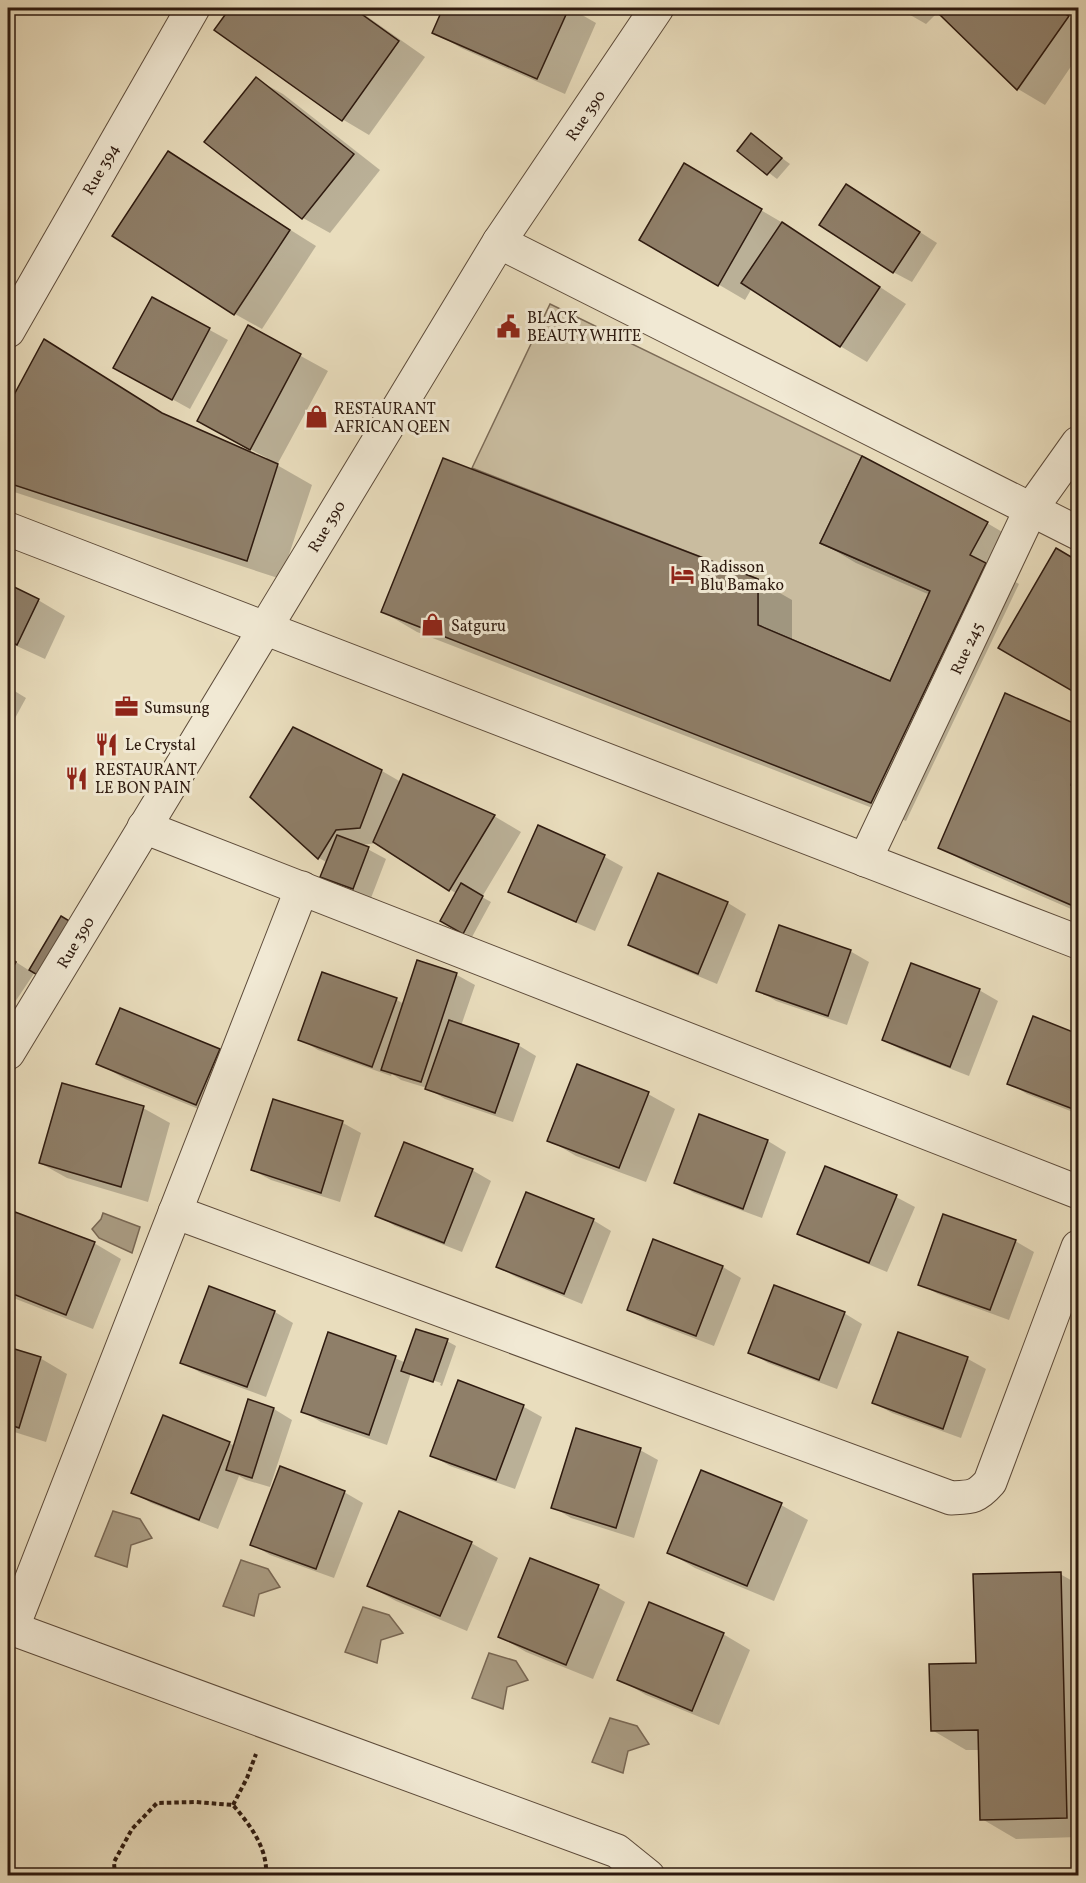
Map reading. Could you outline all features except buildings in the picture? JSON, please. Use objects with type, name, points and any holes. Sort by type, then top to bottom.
[{"type":"street","name":"Rue 394","points":[[8,331],[193,8]]},
{"type":"street","name":"Rue 390","points":[[8,1053],[499,242],[657,8]]},
{"type":"street","points":[[499,242],[1078,533]]},
{"type":"street","name":"Rue 245","points":[[865,860],[1031,509],[1078,443]]},
{"type":"street","points":[[8,529],[1078,942]]},
{"type":"street","points":[[144,827],[1078,1192]]},
{"type":"street","points":[[302,888],[10,1628],[617,1851],[648,1875]]},
{"type":"street","points":[[176,1212],[951,1498],[968,1497],[980,1493],[990,1482],[1078,1247]]},
{"type":"path","points":[[233,1805],[247,1778],[267,1723]]},
{"type":"path","points":[[115,1875],[114,1862],[132,1829],[157,1803],[196,1802],[233,1805],[248,1824],[263,1850],[266,1875]]},
{"type":"shaded area","points":[[550,304],[862,456],[820,543],[930,591],[890,681],[758,625],[758,579],[472,468]]},
{"type":"shaded area","points":[[103,1213],[140,1227],[132,1253],[99,1238],[92,1229]]},
{"type":"shaded area","points":[[113,1511],[140,1519],[152,1538],[131,1545],[127,1567],[95,1556]]},
{"type":"shaded area","points":[[241,1560],[268,1569],[280,1587],[259,1594],[254,1616],[223,1606]]},
{"type":"shaded area","points":[[363,1607],[389,1615],[403,1633],[381,1640],[377,1663],[345,1652]]},
{"type":"shaded area","points":[[489,1653],[516,1661],[528,1680],[507,1687],[503,1709],[472,1698]]},
{"type":"shaded area","points":[[610,1718],[637,1726],[649,1744],[628,1751],[623,1773],[592,1762]]},
{"type":"place","name":"BLACK BEAUTY WHITE","points":[[509,326]]},
{"type":"place","name":"RESTAURANT AFRICAN QEEN","points":[[316,417]]},
{"type":"place","name":"Radisson Blu Bamako","points":[[682,575]]},
{"type":"place","name":"Satguru","points":[[433,625]]},
{"type":"place","name":"Sumsung","points":[[126,707]]},
{"type":"place","name":"Le Crystal","points":[[107,744]]},
{"type":"place","name":"RESTAURANT LE BON PAIN","points":[[77,778]]}]
